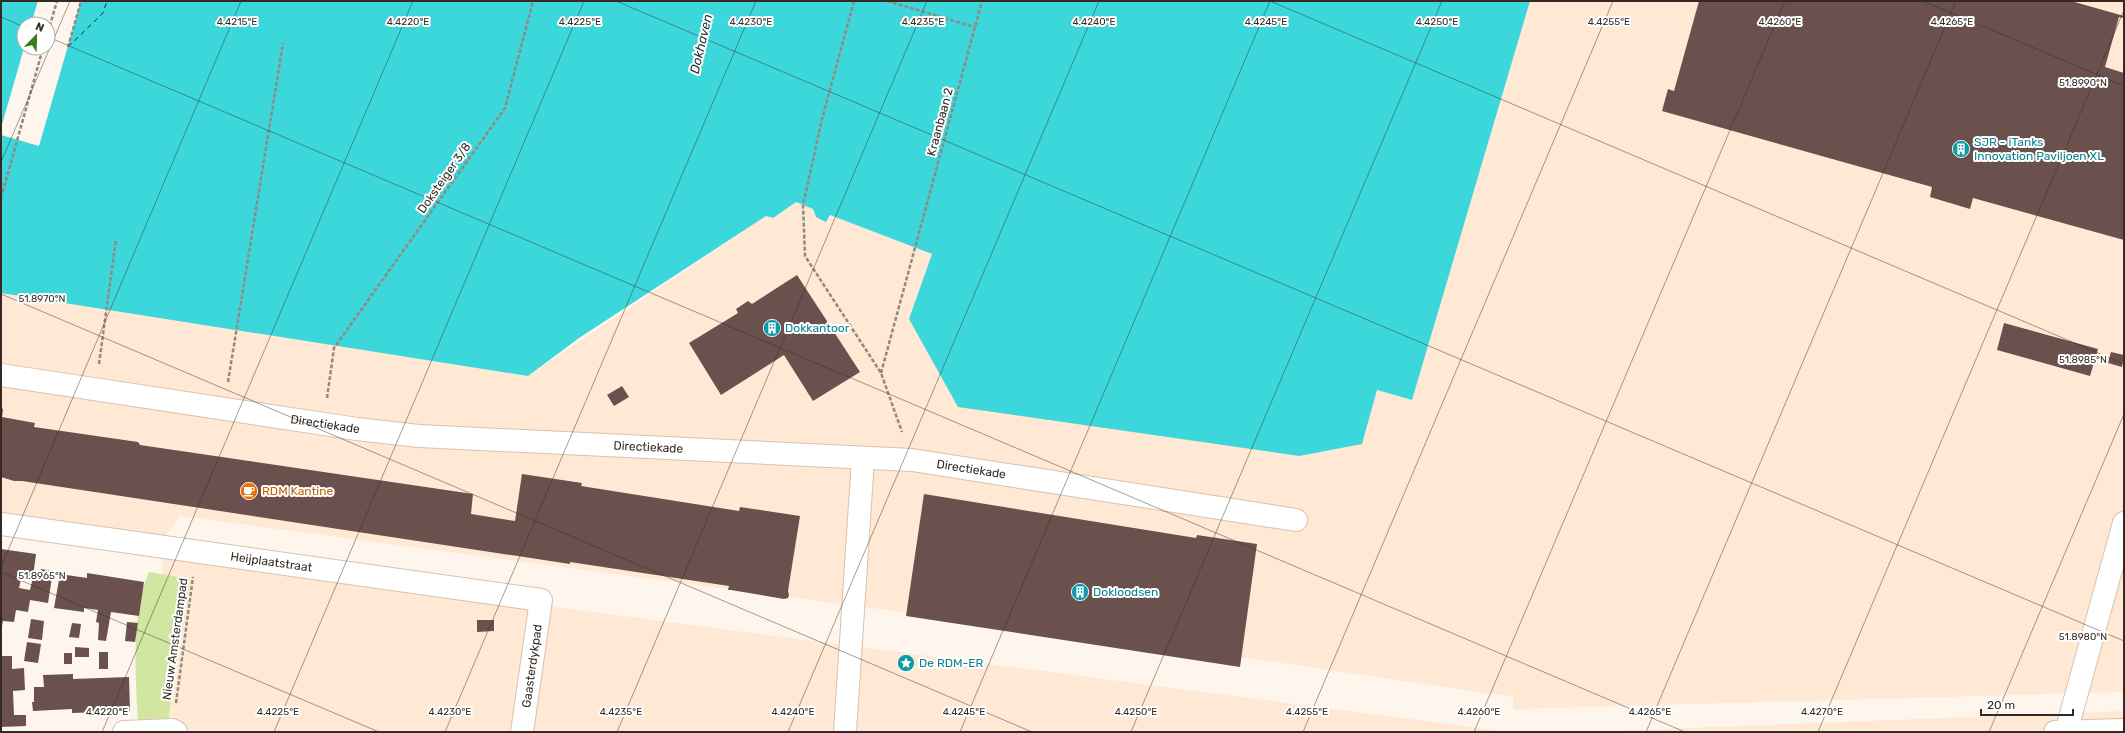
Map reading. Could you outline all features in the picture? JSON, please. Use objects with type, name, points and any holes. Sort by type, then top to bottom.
[{"type":"street","name":"Directiekade","points":[[1,375],[324,424],[419,436],[862,459],[912,460],[1296,520]]},
{"type":"street","points":[[845,732],[862,459]]},
{"type":"street","points":[[2066,732],[2124,522]]},
{"type":"street","name":"Heijplaatstraat","points":[[1,524],[541,600]]},
{"type":"street","name":"Gaasterdykpad","points":[[522,732],[541,600]]},
{"type":"street","points":[[2055,732],[2124,730]]},
{"type":"street","points":[[124,732],[174,731]]},
{"type":"path","points":[[53,16],[57,1]]},
{"type":"path","points":[[68,47],[81,1]]},
{"type":"path","name":"Doksteiger 3/8","points":[[324,424],[334,348],[505,108],[533,1]]},
{"type":"path","points":[[854,1],[822,119],[803,205],[805,256],[881,373],[912,460]]},
{"type":"path","points":[[887,1],[976,27]]},
{"type":"path","name":"Kraanbaan 2","points":[[881,373],[982,1]]},
{"type":"path","points":[[224,409],[283,43]]},
{"type":"path","points":[[1,198],[41,56]]},
{"type":"path","points":[[96,390],[116,239]]},
{"type":"path","name":"Nieuw Amsterdampad","points":[[174,731],[197,552]]},
{"type":"shaded area","points":[[1530,1],[2124,1],[2124,692],[1513,709],[1513,697],[1254,659],[180,516],[162,540],[1,515],[1,292],[528,376],[766,216],[773,218],[796,202],[813,209],[826,222],[832,216],[932,254],[909,319],[1362,444],[1377,390],[1412,400]]},
{"type":"shaded area","points":[[164,556],[1509,732],[149,732]]},
{"type":"shaded area","points":[[2124,711],[2124,732],[1584,732]]},
{"type":"green space","points":[[149,572],[190,579],[168,721],[138,723],[136,666],[137,627],[139,607]]},
{"type":"water","name":"Dokhaven","points":[[1,1],[1530,1],[1412,400],[1377,390],[1362,444],[1299,456],[958,407],[909,319],[932,254],[830,215],[826,222],[816,217],[813,209],[796,202],[773,218],[766,216],[579,338],[528,376],[1,293]]},
{"type":"pier","points":[[38,1],[81,1],[39,146],[1,135],[1,128],[22,56],[56,56],[56,16],[33,16]]},
{"type":"building","name":"SJR - iTanks Innovation Paviljoen XL","points":[[1699,1],[2071,1],[2124,16],[2124,18],[2119,17],[2105,67],[2124,73],[2124,240],[1973,198],[1970,209],[1930,197],[1932,187],[1662,111],[1668,89],[1674,91]]},
{"type":"building","name":"Dokkantoor","points":[[797,275],[860,372],[813,401],[784,355],[721,395],[689,343],[738,313],[736,309],[748,301],[752,304]]},
{"type":"building","points":[[2004,323],[2098,349],[2090,376],[1997,350]]},
{"type":"building","points":[[2111,352],[2124,355],[2122,367],[2108,363]]},
{"type":"building","points":[[622,386],[629,397],[614,406],[607,395]]},
{"type":"building","points":[[1,408],[3,409],[2,417],[35,423],[34,427],[138,442],[140,445],[473,494],[471,514],[515,521],[522,474],[582,483],[581,486],[739,511],[740,507],[800,516],[788,591],[789,595],[788,598],[784,599],[728,590],[729,586],[570,562],[570,564],[14,481],[1,477]]},
{"type":"building","name":"Dokloodsen","points":[[924,494],[1196,538],[1197,535],[1257,544],[1240,667],[906,616]]},
{"type":"building","points":[[1,549],[36,554],[33,577],[40,579],[41,569],[53,571],[48,603],[30,600],[28,612],[16,610],[14,622],[3,621],[2,626]],"holes":[[[22,575],[33,577],[30,590],[19,588]]]},
{"type":"building","points":[[87,573],[144,582],[139,616],[111,612],[106,641],[98,640],[99,623],[96,622],[98,610],[84,608],[84,612],[54,608],[60,574],[87,578]]},
{"type":"building","points":[[31,619],[44,621],[42,640],[28,638]]},
{"type":"building","points":[[477,620],[494,620],[494,631],[477,632]]},
{"type":"building","points":[[127,622],[138,623],[135,642],[125,641]]},
{"type":"building","points":[[72,623],[81,624],[79,638],[69,637]]},
{"type":"building","points":[[27,642],[41,644],[38,663],[24,661]]},
{"type":"building","points":[[75,647],[89,648],[89,657],[75,657]]},
{"type":"building","points":[[99,652],[108,652],[108,669],[99,669]]},
{"type":"building","points":[[64,653],[72,653],[72,664],[64,664]]},
{"type":"building","points":[[1,656],[12,656],[12,669],[24,668],[25,690],[13,691],[14,715],[26,715],[26,726],[1,727]]},
{"type":"building","points":[[73,674],[73,679],[129,677],[130,711],[72,713],[72,709],[33,711],[32,702],[34,702],[34,687],[44,687],[43,675]]},
{"type":"ferry route","points":[[68,47],[103,13],[107,1]]},
{"type":"place","name":"SJR - iTanks Innovation Paviljoen XL","points":[[1961,149]]},
{"type":"place","name":"Dokkantoor","points":[[772,328]]},
{"type":"place","name":"RDM Kantine","points":[[249,491]]},
{"type":"place","name":"Dokloodsen","points":[[1080,592]]},
{"type":"place","name":"De RDM-ER","points":[[906,663]]}]
